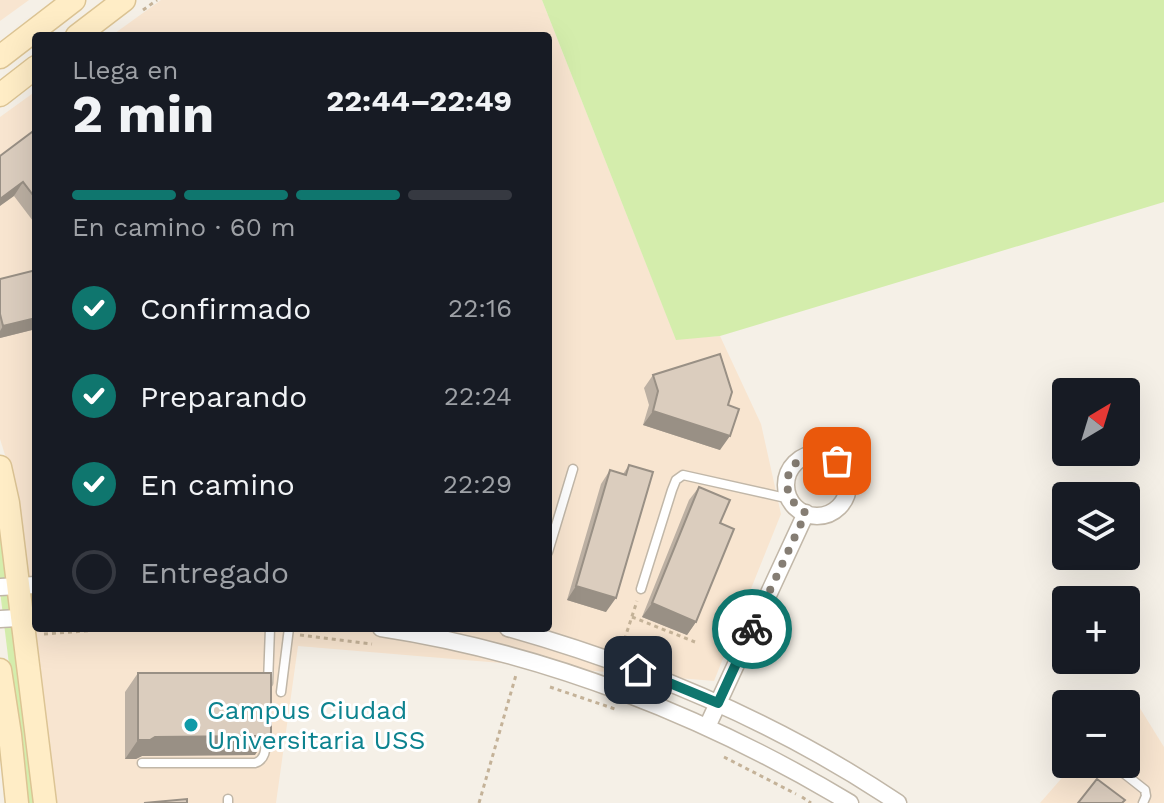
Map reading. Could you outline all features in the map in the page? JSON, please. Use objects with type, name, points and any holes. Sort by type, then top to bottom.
[{"type":"street","points":[[32,32],[74,0]]},
{"type":"street","points":[[82,32],[124,0]]},
{"type":"street","points":[[0,57],[32,32]]},
{"type":"street","points":[[0,95],[32,70]]},
{"type":"street","points":[[807,455],[827,455],[843,468],[848,487],[846,496],[834,511],[825,515],[806,513],[790,499],[787,478],[791,469],[807,455]]},
{"type":"street","points":[[0,467],[8,503],[45,803]]},
{"type":"street","points":[[707,727],[806,513]]},
{"type":"street","points":[[401,632],[468,645],[559,670],[619,692],[707,727],[850,803]]},
{"type":"street","points":[[528,632],[617,662],[718,703],[822,756],[898,803]]},
{"type":"street","points":[[0,670],[17,803]]},
{"type":"lane","points":[[552,539],[573,469]]},
{"type":"lane","points":[[641,589],[672,490],[676,480],[683,475],[790,499]]},
{"type":"lane","points":[[267,692],[270,632]]},
{"type":"lane","points":[[281,692],[289,632]]},
{"type":"lane","points":[[142,763],[255,763],[265,752],[266,722]]},
{"type":"lane","points":[[1130,778],[1145,790],[1143,803]]},
{"type":"path","points":[[617,662],[641,589]]},
{"type":"path","points":[[632,617],[695,642]]},
{"type":"path","points":[[295,632],[379,646]]},
{"type":"path","points":[[479,803],[516,675]]},
{"type":"path","points":[[545,685],[618,711]]},
{"type":"path","points":[[716,752],[811,803]]},
{"type":"shaded area","points":[[0,0],[29,0],[0,21]]},
{"type":"shaded area","points":[[161,0],[542,0],[676,339],[720,336],[761,424],[781,514],[714,681],[298,646],[276,803],[56,803],[34,632],[552,632],[552,32],[117,32]]},
{"type":"shaded area","points":[[32,94],[32,615],[18,506],[0,439],[0,117]]},
{"type":"shaded area","points":[[1140,708],[1164,747],[1164,803],[1040,803],[1062,778],[1140,778]]},
{"type":"green space","points":[[542,0],[1164,0],[1164,202],[720,336],[676,340]]},
{"type":"green space","points":[[0,523],[36,803],[26,803],[0,591]]},
{"type":"building","points":[[32,132],[32,194],[23,182],[0,199],[0,156]]},
{"type":"building","points":[[32,271],[32,319],[3,326],[0,279]]},
{"type":"building","points":[[720,354],[732,392],[728,405],[739,409],[730,436],[653,411],[658,391],[653,375]]},
{"type":"building","points":[[629,465],[653,472],[616,598],[576,586],[610,470],[626,475]]},
{"type":"building","points":[[699,487],[730,500],[720,523],[734,529],[696,622],[652,603]]},
{"type":"building","name":"Campus Ciudad Universitaria USS","points":[[138,673],[271,673],[271,733],[268,736],[155,737],[138,740]]},
{"type":"building","points":[[1097,779],[1125,800],[1122,803],[1078,803]]},
{"type":"building","points":[[187,799],[187,803],[144,803]]},
{"type":"way so far","points":[[752,629],[806,513],[790,499],[787,478],[791,469],[807,455],[817,453],[837,461]]},
{"type":"place","name":"Campus Ciudad Universitaria USS","points":[[191,725]]},
{"type":"route","points":[[638,670],[718,703],[752,629]]}]
